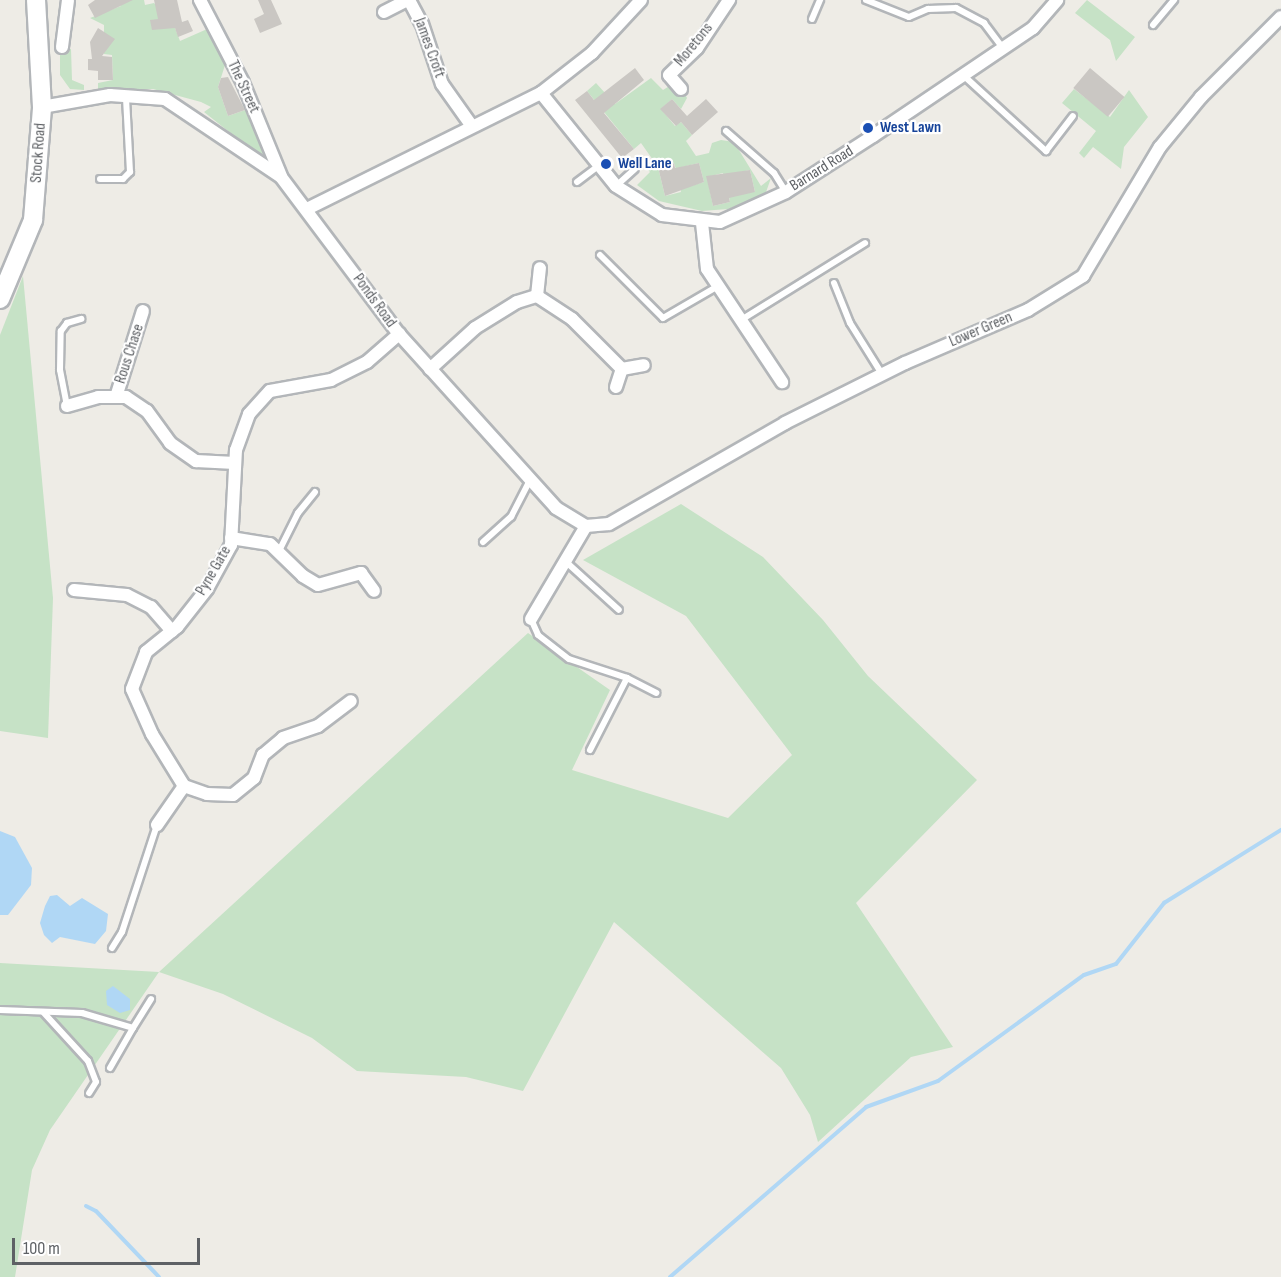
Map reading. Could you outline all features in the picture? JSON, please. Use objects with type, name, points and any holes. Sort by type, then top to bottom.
[{"type":"main road","name":"Stock Road","points":[[0,299],[33,220],[42,107],[36,0]]},
{"type":"street","points":[[62,47],[68,0]]},
{"type":"street","name":"The Street","points":[[200,0],[243,83],[281,177]]},
{"type":"street","name":"James Croft","points":[[384,12],[408,0],[422,24],[442,84],[471,125]]},
{"type":"street","points":[[307,209],[471,125],[541,93],[592,53],[641,0]]},
{"type":"street","name":"Moretons","points":[[681,89],[669,75],[696,48],[729,0]]},
{"type":"street","name":"Barnard Road","points":[[541,93],[615,186],[663,215],[702,223],[720,222],[786,192],[1033,28],[1057,0]]},
{"type":"street","name":"Lower Green","points":[[586,526],[609,524],[785,423],[882,374],[1028,310],[1083,276],[1160,147],[1201,97],[1281,17]]},
{"type":"street","name":"Ponds Road","points":[[42,107],[110,95],[165,99],[281,177],[399,334],[556,508],[586,526]]},
{"type":"street","points":[[702,223],[707,269],[782,382]]},
{"type":"street","points":[[537,296],[540,268]]},
{"type":"street","points":[[537,296],[572,319],[622,369]]},
{"type":"street","points":[[430,369],[475,328],[517,302],[537,296]]},
{"type":"street","name":"Rous Chase","points":[[116,397],[143,311]]},
{"type":"street","name":"Pyne Gate","points":[[184,786],[152,734],[132,689],[146,652],[171,631],[207,589],[231,545],[235,463],[249,414],[270,391],[331,380],[367,362],[399,334]]},
{"type":"street","points":[[622,369],[644,365]]},
{"type":"street","points":[[616,387],[622,369]]},
{"type":"street","name":"Rous Chase","points":[[67,406],[98,397],[126,397],[147,411],[170,443],[196,461],[235,463]]},
{"type":"street","points":[[531,619],[586,526]]},
{"type":"street","points":[[231,538],[270,544],[303,576],[318,585],[361,573],[374,591]]},
{"type":"street","points":[[74,590],[127,595],[151,607],[171,631]]},
{"type":"street","points":[[156,825],[184,786],[207,794],[233,795],[254,778],[263,755],[283,738],[318,726],[351,701]]},
{"type":"lane","points":[[812,19],[820,0]]},
{"type":"lane","points":[[866,0],[909,16],[928,9],[957,8],[984,23],[1003,48]]},
{"type":"lane","points":[[1153,25],[1174,0]]},
{"type":"lane","points":[[963,75],[1046,151],[1073,116]]},
{"type":"lane","points":[[100,179],[123,178],[130,172],[126,96]]},
{"type":"lane","points":[[726,132],[774,173],[786,192]]},
{"type":"lane","points":[[577,182],[598,166]]},
{"type":"lane","points":[[615,186],[635,169]]},
{"type":"lane","points":[[741,320],[865,243]]},
{"type":"lane","points":[[600,255],[663,318],[718,286]]},
{"type":"lane","points":[[834,283],[850,323],[882,374]]},
{"type":"lane","points":[[67,406],[60,370],[61,331],[67,323],[81,319]]},
{"type":"lane","points":[[483,542],[511,517],[530,480]]},
{"type":"lane","points":[[279,551],[298,513],[315,492]]},
{"type":"lane","points":[[564,560],[619,610]]},
{"type":"lane","points":[[531,619],[538,635],[568,659],[627,678],[656,693]]},
{"type":"lane","points":[[590,750],[627,678]]},
{"type":"lane","points":[[112,948],[122,932],[156,825]]},
{"type":"lane","points":[[110,1068],[151,999]]},
{"type":"lane","points":[[0,1010],[82,1013],[133,1028]]},
{"type":"lane","points":[[44,1013],[88,1061],[96,1082],[89,1093]]},
{"type":"green space","points":[[119,0],[144,0],[145,5],[154,3],[175,28],[180,41],[214,26],[226,62],[218,87],[228,116],[251,108],[267,151],[264,155],[257,154],[204,112],[211,107],[201,102],[153,89],[98,89],[98,83],[113,80],[112,55],[104,54],[104,25],[90,18],[121,6]]},
{"type":"green space","points":[[1087,0],[1135,37],[1116,61],[1110,40],[1075,13]]},
{"type":"green space","points":[[71,49],[72,80],[84,85],[84,90],[70,89],[60,75],[60,50]]},
{"type":"green space","points":[[651,78],[663,90],[671,85],[684,92],[687,98],[681,109],[672,99],[661,109],[675,126],[681,122],[692,135],[686,141],[696,156],[709,153],[712,143],[721,140],[734,142],[761,186],[771,178],[765,195],[728,209],[702,211],[659,201],[637,185],[650,172],[645,166],[653,160],[641,143],[634,149],[587,91],[596,83],[615,104]],"holes":[[[674,163],[677,173],[682,167],[699,163],[704,182],[687,187],[679,181],[681,192],[665,196],[658,167]],[[750,170],[755,192],[728,192],[730,202],[713,206],[707,177],[723,173],[725,183],[730,174]]]},
{"type":"green space","points":[[1074,89],[1110,117],[1129,90],[1148,117],[1124,147],[1121,169],[1093,147],[1084,158],[1079,153],[1096,131],[1062,103]]},
{"type":"green space","points":[[23,276],[53,598],[48,738],[0,731],[0,335]]},
{"type":"green space","points":[[681,504],[763,557],[823,620],[868,676],[977,780],[856,903],[953,1047],[911,1057],[818,1142],[810,1115],[781,1068],[614,922],[523,1091],[466,1077],[357,1071],[312,1038],[223,994],[159,972],[528,633],[610,690],[572,770],[728,818],[792,755],[686,616],[583,560]]},
{"type":"green space","points":[[0,963],[159,972],[50,1130],[32,1170],[15,1277],[0,1277]]},
{"type":"water","points":[[0,831],[15,837],[32,868],[31,885],[8,915],[0,915]]},
{"type":"water","points":[[57,895],[70,906],[82,898],[108,914],[106,931],[95,944],[60,937],[52,943],[44,935],[40,923],[45,906],[50,896]]},
{"type":"water","points":[[113,986],[130,999],[130,1010],[120,1013],[107,1005],[106,991]]},
{"type":"building","points":[[95,0],[133,0],[95,18],[88,5]]},
{"type":"building","points":[[154,0],[177,0],[182,22],[188,20],[193,31],[178,37],[175,28],[152,30],[150,20],[158,19]]},
{"type":"building","points":[[258,0],[271,0],[282,24],[260,33],[254,19],[264,14]]},
{"type":"building","points":[[98,28],[115,39],[102,56],[112,57],[113,80],[98,80],[98,71],[88,70],[88,59],[92,59],[90,42]]},
{"type":"building","points":[[635,68],[644,80],[604,113],[634,149],[622,158],[575,100],[587,91],[594,100]]},
{"type":"building","points":[[1090,68],[1124,97],[1108,117],[1073,88]]},
{"type":"building","points":[[228,77],[245,110],[228,116],[218,87],[221,78]]},
{"type":"building","points":[[672,99],[687,116],[706,99],[718,112],[692,135],[681,122],[676,126],[660,109]]},
{"type":"building","points":[[674,163],[675,168],[699,163],[704,182],[665,196],[658,167]]},
{"type":"building","points":[[750,170],[755,192],[729,198],[730,202],[713,206],[706,176]]},
{"type":"waterway","points":[[670,1277],[866,1107],[938,1081],[1084,975],[1116,964],[1164,903],[1281,830]]},
{"type":"waterway","points":[[86,1206],[96,1211],[159,1277]]},
{"type":"place","name":"West Lawn","points":[[868,128]]},
{"type":"place","name":"Well Lane","points":[[606,164]]}]
